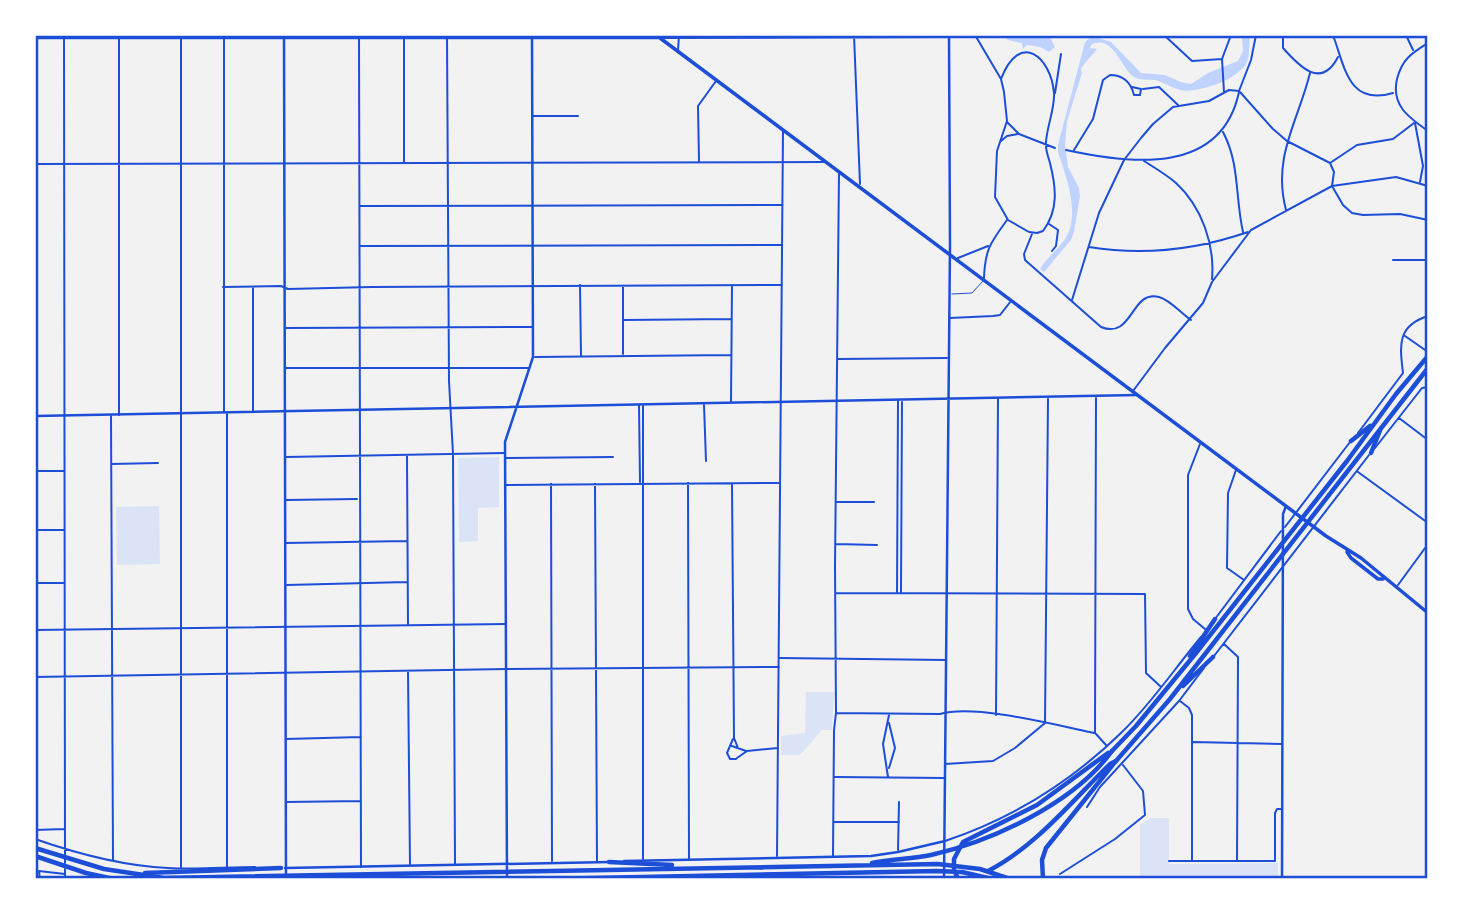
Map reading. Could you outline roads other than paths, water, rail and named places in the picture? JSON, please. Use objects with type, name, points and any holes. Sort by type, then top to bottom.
[{"type":"highway","points":[[867,865],[938,854],[999,833],[1061,797],[1105,761],[1265,566],[1428,354]]},
{"type":"highway","points":[[1043,879],[1042,860],[1046,848],[1170,699],[1428,368]]},
{"type":"highway","points":[[1419,379],[1428,373]]},
{"type":"highway","points":[[1351,441],[1374,424]]},
{"type":"highway","points":[[1371,453],[1382,425]]},
{"type":"highway","points":[[1189,660],[1215,619]]},
{"type":"highway","points":[[1170,699],[1213,657]]},
{"type":"highway","points":[[958,879],[954,866],[955,855],[961,845],[1037,805],[1112,751]]},
{"type":"highway","points":[[967,879],[1008,860],[1116,761]]},
{"type":"highway","points":[[35,848],[133,874],[187,878],[867,865],[959,866],[984,870],[1010,879]]},
{"type":"highway","points":[[35,856],[114,879]]},
{"type":"highway","points":[[609,862],[687,867]]},
{"type":"highway","points":[[133,874],[284,869]]},
{"type":"highway","points":[[544,879],[937,871],[962,872],[992,879]]},
{"type":"highway","points":[[86,873],[97,879]]},
{"type":"highway","points":[[755,875],[798,879]]},
{"type":"main road","points":[[656,35],[1346,550],[1351,558],[1378,579],[1383,579],[1428,613]]},
{"type":"street","points":[[975,35],[1002,79],[1007,121],[1000,142],[995,197],[1008,220],[1032,233],[1043,230],[1055,203],[1045,145],[1061,54]]},
{"type":"street","points":[[1164,35],[1192,61],[1222,59]]},
{"type":"street","points":[[1224,93],[1222,59],[1231,35]]},
{"type":"street","points":[[1066,150],[1124,160],[1175,158],[1193,152],[1222,131],[1232,115],[1251,60],[1255,35]]},
{"type":"street","points":[[1283,35],[1283,48],[1310,73],[1330,70],[1338,57]]},
{"type":"street","points":[[1329,35],[1334,38],[1338,57],[1351,83],[1372,96],[1394,93]]},
{"type":"street","points":[[1406,35],[1413,52]]},
{"type":"street","points":[[224,36],[227,867]]},
{"type":"street","points":[[284,36],[286,879]]},
{"type":"street","points":[[359,36],[361,867]]},
{"type":"street","points":[[447,36],[455,865]]},
{"type":"street","points":[[854,36],[860,187]]},
{"type":"street","points":[[35,38],[949,36],[950,254],[944,879]]},
{"type":"street","points":[[64,37],[65,879]]},
{"type":"street","points":[[181,37],[181,868]]},
{"type":"street","points":[[507,879],[505,453],[506,436],[533,357],[532,37]]},
{"type":"street","points":[[678,37],[678,52]]},
{"type":"street","points":[[119,38],[119,415]]},
{"type":"street","points":[[404,38],[404,163]]},
{"type":"street","points":[[1428,43],[1413,52],[1400,66],[1394,93],[1398,103],[1415,122],[1428,131]]},
{"type":"street","points":[[1002,79],[1012,57],[1020,52],[1029,52],[1044,64],[1054,94]]},
{"type":"street","points":[[1286,212],[1281,178],[1283,157],[1310,73]]},
{"type":"street","points":[[1073,152],[1093,118],[1103,80],[1110,75],[1125,79],[1135,96],[1140,95],[1140,89]]},
{"type":"street","points":[[699,163],[698,106],[717,80]]},
{"type":"street","points":[[1132,87],[1159,87],[1179,106]]},
{"type":"street","points":[[1072,300],[1098,213],[1124,160],[1164,113],[1179,106],[1209,101],[1233,89],[1239,91],[1287,141],[1331,163],[1334,172],[1332,186],[1343,205],[1352,212],[1363,215],[1400,214],[1428,220]]},
{"type":"street","points":[[532,116],[578,116]]},
{"type":"street","points":[[1007,121],[1019,134],[1055,148]]},
{"type":"street","points":[[1331,163],[1357,145],[1393,139],[1415,122]]},
{"type":"street","points":[[1415,122],[1423,166],[1420,182]]},
{"type":"street","points":[[777,858],[783,129]]},
{"type":"street","points":[[1222,131],[1236,164],[1239,215],[1243,233]]},
{"type":"street","points":[[1000,142],[1007,136],[1019,134]]},
{"type":"street","points":[[1143,160],[1177,184],[1204,224],[1213,258],[1212,282]]},
{"type":"street","points":[[35,164],[827,162]]},
{"type":"street","points":[[833,858],[837,659],[835,544],[839,171]]},
{"type":"street","points":[[1088,247],[1143,252],[1181,250],[1211,244],[1251,230],[1332,186],[1396,177],[1428,186]]},
{"type":"street","points":[[359,206],[782,205]]},
{"type":"street","points":[[984,279],[985,254],[1008,220]]},
{"type":"street","points":[[1048,223],[1058,230],[1056,246],[1052,251]]},
{"type":"street","points":[[1133,391],[1165,348],[1191,320],[1203,303],[1212,282],[1251,230]]},
{"type":"street","points":[[1032,233],[1024,254],[1025,260],[1080,310],[1108,330],[1121,327],[1142,300],[1155,296],[1162,298],[1191,320]]},
{"type":"street","points":[[359,246],[782,245]]},
{"type":"street","points":[[956,258],[989,245]]},
{"type":"street","points":[[1393,260],[1428,260]]},
{"type":"street","points":[[580,285],[581,357]]},
{"type":"street","points":[[623,285],[623,356]]},
{"type":"street","points":[[731,403],[732,285]]},
{"type":"street","points":[[223,287],[782,285]]},
{"type":"street","points":[[253,412],[254,287]]},
{"type":"street","points":[[949,318],[1000,315],[1012,300]]},
{"type":"street","points":[[35,839],[65,851],[169,868],[284,869],[833,858],[898,852],[945,843],[1034,800],[1061,783],[1123,732],[1215,619],[1401,377],[1403,373],[1399,352],[1405,335],[1414,322],[1428,316]]},
{"type":"street","points":[[623,320],[732,319]]},
{"type":"street","points":[[284,328],[533,327]]},
{"type":"street","points":[[1405,335],[1428,354]]},
{"type":"street","points":[[533,357],[731,355]]},
{"type":"street","points":[[837,359],[948,358]]},
{"type":"street","points":[[285,368],[531,368]]},
{"type":"street","points":[[1087,807],[1100,787],[1179,701],[1417,393],[1428,387]]},
{"type":"street","points":[[35,416],[1139,395]]},
{"type":"street","points":[[1095,733],[1096,397]]},
{"type":"street","points":[[996,716],[998,398]]},
{"type":"street","points":[[945,764],[993,761],[1030,738],[1045,723],[1048,398]]},
{"type":"street","points":[[899,593],[900,400]]},
{"type":"street","points":[[704,404],[706,461]]},
{"type":"street","points":[[641,405],[643,860]]},
{"type":"street","points":[[111,415],[113,860]]},
{"type":"street","points":[[1398,418],[1428,440]]},
{"type":"street","points":[[1201,442],[1188,475],[1188,608],[1193,619],[1206,630]]},
{"type":"street","points":[[285,457],[505,453]]},
{"type":"street","points":[[407,454],[408,625]]},
{"type":"street","points":[[505,458],[613,457]]},
{"type":"street","points":[[111,464],[158,463]]},
{"type":"street","points":[[1237,469],[1227,493],[1227,568],[1244,580]]},
{"type":"street","points":[[35,471],[64,471]]},
{"type":"street","points":[[1357,471],[1428,523]]},
{"type":"street","points":[[688,483],[689,859]]},
{"type":"street","points":[[732,483],[734,738],[740,752],[737,758]]},
{"type":"street","points":[[505,485],[780,483]]},
{"type":"street","points":[[551,484],[552,863]]},
{"type":"street","points":[[595,484],[597,862]]},
{"type":"street","points":[[285,500],[359,499]]},
{"type":"street","points":[[836,502],[874,502]]},
{"type":"street","points":[[1282,879],[1283,514],[1286,506]]},
{"type":"street","points":[[35,530],[64,530]]},
{"type":"street","points":[[285,543],[408,541]]},
{"type":"street","points":[[835,544],[877,545]]},
{"type":"street","points":[[1395,588],[1428,544]]},
{"type":"street","points":[[286,584],[408,582]]},
{"type":"street","points":[[35,583],[64,583]]},
{"type":"street","points":[[835,593],[1145,594],[1146,673],[1161,686]]},
{"type":"street","points":[[35,630],[506,624]]},
{"type":"street","points":[[1223,643],[1237,656],[1237,861]]},
{"type":"street","points":[[779,658],[946,660]]},
{"type":"street","points":[[35,677],[506,668],[779,667]]},
{"type":"street","points":[[408,670],[410,866]]},
{"type":"street","points":[[1179,701],[1191,713],[1192,861]]},
{"type":"street","points":[[836,713],[972,711],[1095,733],[1107,746]]},
{"type":"street","points":[[888,778],[883,744],[889,714]]},
{"type":"street","points":[[888,769],[895,748],[889,722]]},
{"type":"street","points":[[285,738],[361,737]]},
{"type":"street","points":[[734,738],[728,748],[728,757],[737,758],[747,751]]},
{"type":"street","points":[[1192,742],[1282,744]]},
{"type":"street","points":[[728,748],[733,746],[747,751],[778,748]]},
{"type":"street","points":[[1060,874],[1115,839],[1145,815],[1143,791],[1122,765]]},
{"type":"street","points":[[834,777],[945,778]]},
{"type":"street","points":[[285,802],[361,801]]},
{"type":"street","points":[[898,852],[899,802]]},
{"type":"street","points":[[1169,861],[1275,861],[1276,811],[1282,808]]},
{"type":"street","points":[[833,821],[899,822]]},
{"type":"street","points":[[35,830],[65,829]]},
{"type":"street","points":[[40,879],[40,872],[65,873]]},
{"type":"lane","points":[[949,294],[972,293],[984,279]]},
{"type":"water","points":[[1002,35],[1045,35],[1050,37],[1055,47],[1049,52],[1027,45],[1023,49],[1022,43],[1008,40]]},
{"type":"water","points":[[1242,35],[1250,35],[1248,59],[1243,68],[1217,84],[1187,91],[1155,80],[1136,78],[1129,73],[1111,48],[1099,43],[1091,45],[1090,48],[1097,49],[1081,68],[1082,73],[1067,121],[1065,145],[1068,167],[1079,188],[1080,196],[1074,232],[1071,240],[1044,272],[1040,269],[1065,239],[1072,219],[1070,196],[1058,145],[1085,42],[1092,36],[1111,42],[1141,73],[1165,75],[1191,84],[1208,73],[1238,61],[1243,51]]}]
